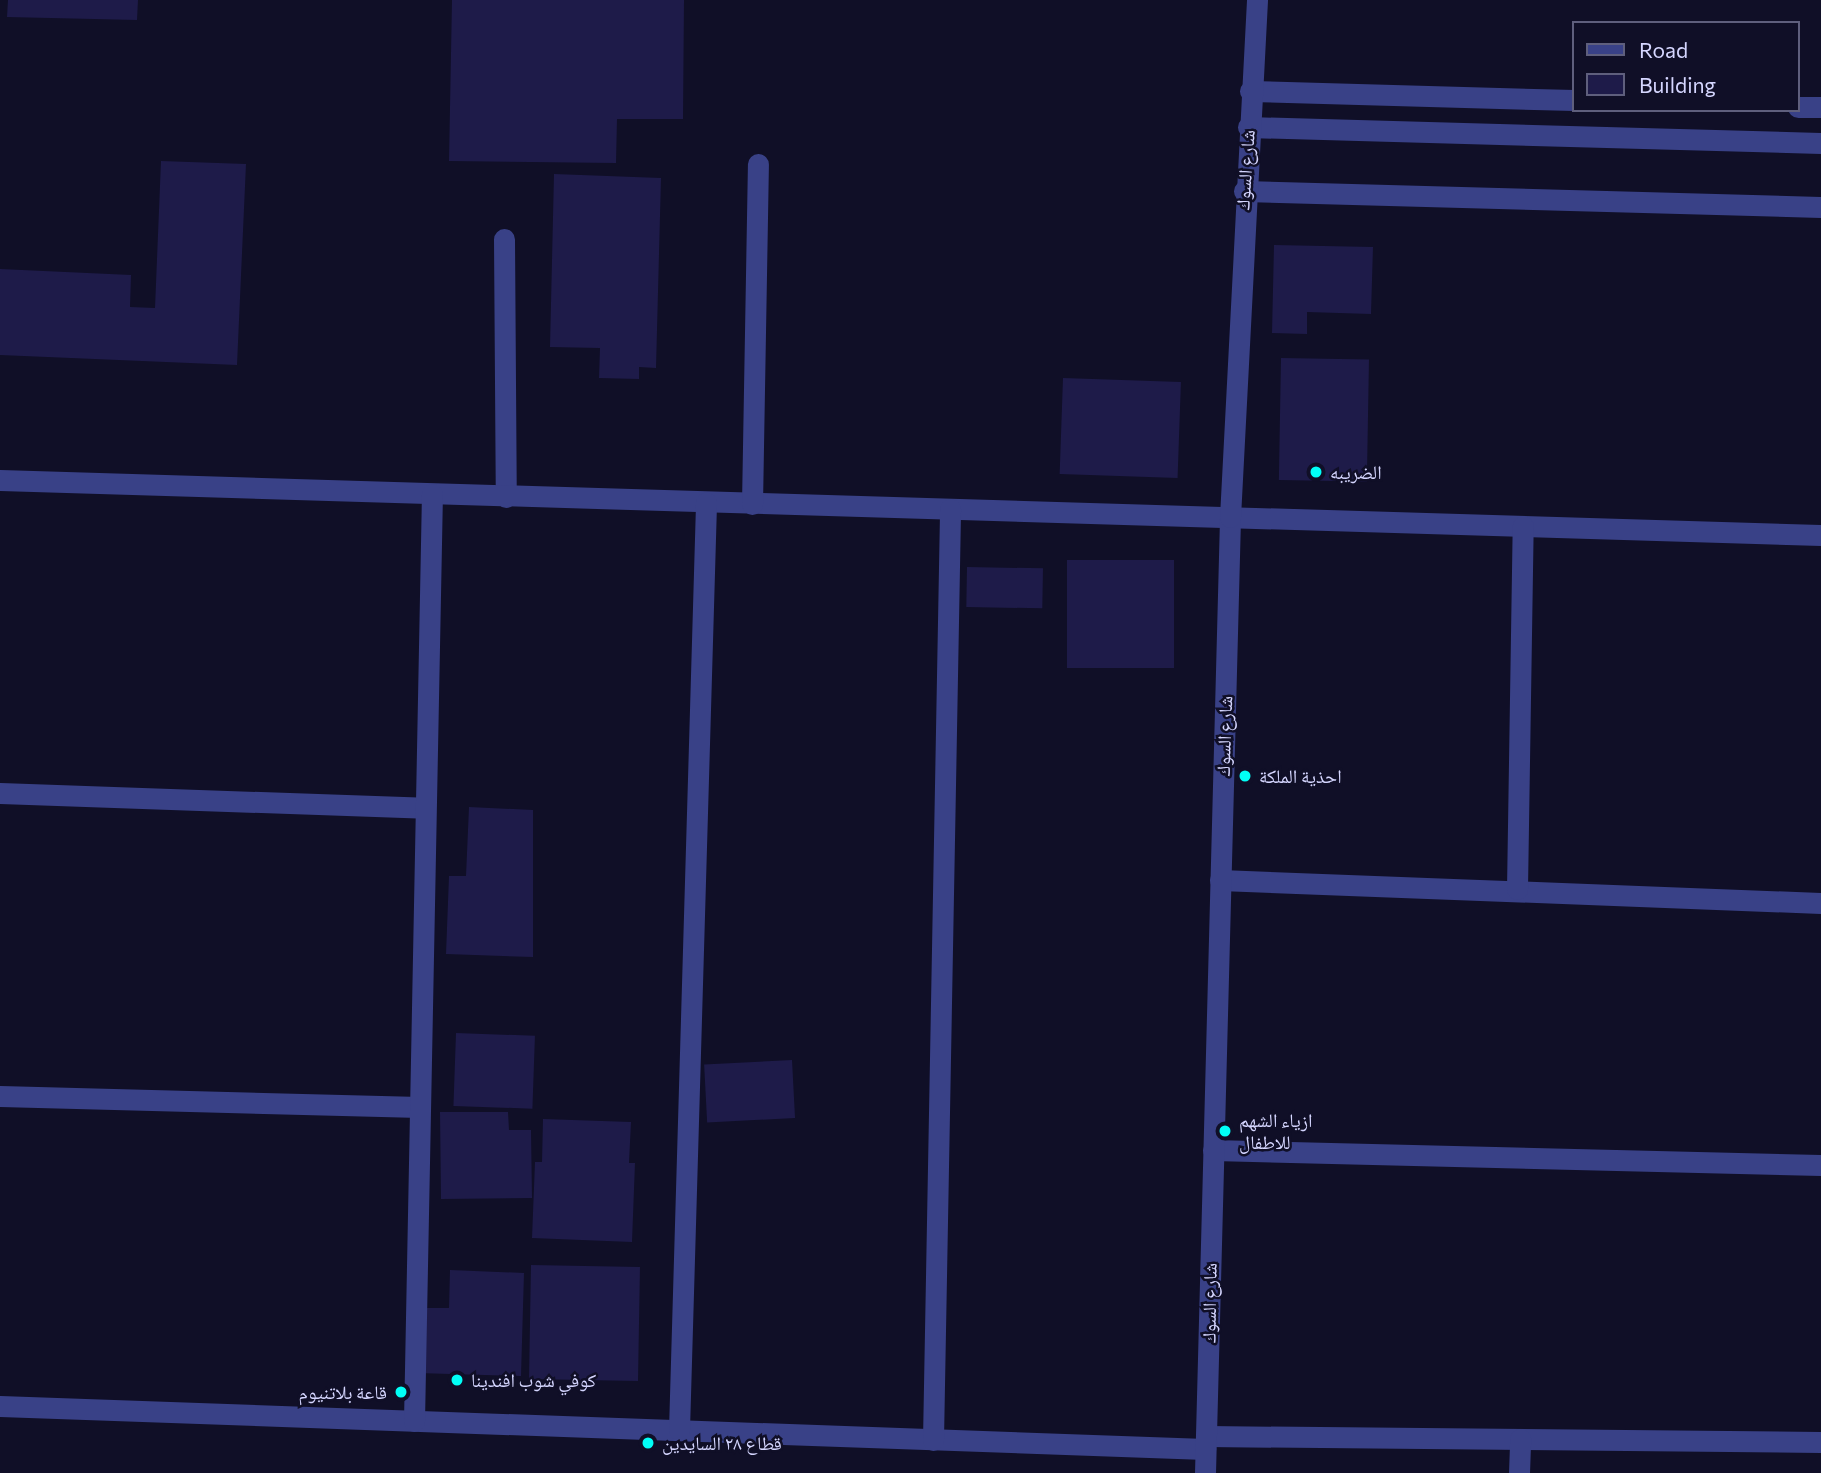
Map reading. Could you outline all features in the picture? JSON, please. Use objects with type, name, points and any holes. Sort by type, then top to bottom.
[{"type":"street","name":"شارع السوك","points":[[1205,1473],[1230,517],[1244,191],[1257,0]]},
{"type":"street","points":[[1250,91],[1573,100]]},
{"type":"street","points":[[1800,107],[1821,107]]},
{"type":"street","points":[[1248,127],[1821,143]]},
{"type":"street","points":[[752,503],[758,164]]},
{"type":"street","points":[[1244,191],[1821,207]]},
{"type":"street","points":[[504,239],[506,497]]},
{"type":"street","points":[[0,480],[1821,535]]},
{"type":"street","points":[[414,1421],[432,494]]},
{"type":"street","points":[[679,1430],[706,502]]},
{"type":"street","points":[[933,1440],[950,509]]},
{"type":"street","points":[[1517,889],[1523,526]]},
{"type":"street","points":[[0,793],[425,808]]},
{"type":"street","points":[[1220,880],[1517,889],[1821,903]]},
{"type":"street","points":[[0,1096],[420,1107]]},
{"type":"street","points":[[1213,1150],[1821,1165]]},
{"type":"street","points":[[0,1406],[933,1440],[1205,1442],[1520,1439],[1821,1442]]},
{"type":"street","points":[[1519,1473],[1520,1439]]},
{"type":"building","points":[[8,0],[138,0],[137,20],[7,17]]},
{"type":"building","points":[[452,0],[684,0],[683,119],[617,119],[616,163],[449,161]]},
{"type":"building","points":[[161,161],[246,164],[237,365],[0,355],[0,269],[131,275],[130,307],[155,308]]},
{"type":"building","points":[[554,174],[661,178],[656,368],[639,367],[639,379],[599,378],[600,348],[550,347]]},
{"type":"building","points":[[1274,245],[1373,247],[1371,314],[1307,312],[1307,334],[1272,333]]},
{"type":"building","points":[[1281,358],[1369,360],[1367,482],[1279,480]]},
{"type":"building","points":[[1063,378],[1181,382],[1178,478],[1060,474]]},
{"type":"building","points":[[1067,560],[1174,560],[1174,668],[1067,668]]},
{"type":"building","points":[[967,567],[1043,568],[1042,608],[966,607]]},
{"type":"building","points":[[469,807],[533,810],[533,957],[446,954],[449,876],[466,876]]},
{"type":"building","points":[[456,1033],[535,1036],[532,1109],[453,1106]]},
{"type":"building","points":[[792,1060],[795,1118],[707,1123],[704,1065]]},
{"type":"building","points":[[440,1112],[508,1112],[509,1130],[531,1130],[532,1198],[441,1199]]},
{"type":"building","points":[[543,1119],[631,1122],[629,1163],[635,1163],[632,1242],[532,1238],[535,1162],[542,1162]]},
{"type":"building","points":[[531,1265],[640,1267],[638,1381],[529,1379]]},
{"type":"building","points":[[450,1270],[524,1273],[521,1376],[417,1373],[419,1308],[449,1308]]},
{"type":"place","name":"الضريبه","points":[[1316,472]]},
{"type":"place","name":"احذية الملكة","points":[[1245,776]]},
{"type":"place","name":"ازياء الشهم للاطفال","points":[[1225,1131]]},
{"type":"place","name":"كوفي شوب افندينا","points":[[457,1380]]},
{"type":"place","name":"قاعة بلاتنيوم","points":[[401,1392]]},
{"type":"place","name":"قطاع ٢٨ السايدين","points":[[648,1443]]}]
